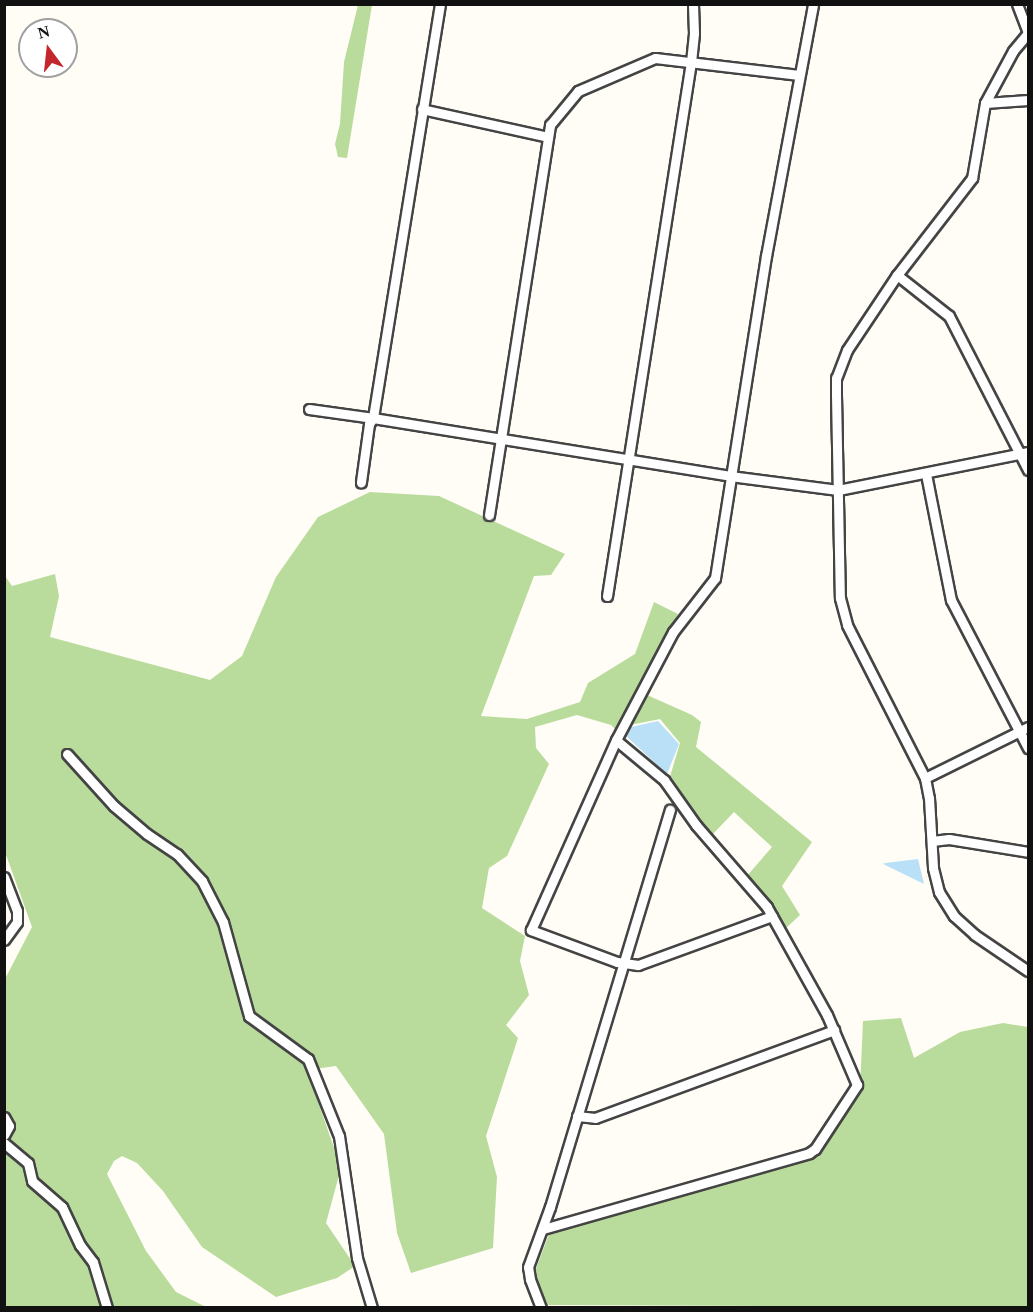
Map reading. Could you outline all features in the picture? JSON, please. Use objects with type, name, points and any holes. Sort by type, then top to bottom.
[{"type":"street","points":[[361,482],[440,4]]},
{"type":"street","points":[[607,596],[691,62],[694,33],[693,4]]},
{"type":"street","points":[[772,916],[638,965],[623,963],[531,930],[616,740],[674,632],[715,578],[765,256],[813,4]]},
{"type":"street","points":[[1017,4],[1028,33],[1013,51],[985,103],[972,178],[897,275],[839,365],[836,395],[840,598],[847,625],[925,778],[933,868],[939,892],[954,916],[975,935],[1029,971]]},
{"type":"street","points":[[489,515],[550,125],[578,91],[655,58],[799,75]]},
{"type":"street","points":[[985,103],[1029,100]]},
{"type":"street","points":[[422,109],[548,137]]},
{"type":"street","points":[[897,275],[949,316],[1024,453],[1029,470]]},
{"type":"street","points":[[309,410],[373,418],[730,476],[838,490],[1024,453]]},
{"type":"street","points":[[926,474],[951,600],[1024,730],[1029,747]]},
{"type":"street","points":[[925,778],[1024,730]]},
{"type":"street","points":[[543,1229],[809,1153],[815,1149],[857,1084],[834,1030],[772,916],[696,825],[664,780],[616,740]]},
{"type":"street","points":[[67,754],[114,806],[147,834],[177,854],[202,881],[223,922],[249,1016],[308,1059],[339,1136],[357,1258],[372,1308]]},
{"type":"street","points":[[541,1308],[528,1268],[543,1229],[670,810]]},
{"type":"street","points":[[932,841],[949,839],[1029,852]]},
{"type":"street","points":[[4,877],[17,911],[17,922],[4,940]]},
{"type":"street","points":[[577,1116],[595,1118],[834,1030]]},
{"type":"street","points":[[4,1117],[9,1126],[4,1135]]},
{"type":"street","points":[[4,1143],[28,1163],[32,1181],[62,1207],[80,1245],[93,1262],[107,1308]]},
{"type":"green space","points":[[358,5],[372,5],[347,158],[338,157],[335,144],[340,124],[344,62]]},
{"type":"green space","points":[[370,492],[439,496],[565,554],[551,575],[534,576],[481,716],[527,719],[580,702],[588,683],[635,654],[654,602],[678,614],[638,691],[692,715],[701,722],[696,747],[812,842],[782,886],[800,915],[784,930],[747,876],[772,847],[734,812],[712,835],[669,780],[680,743],[660,719],[630,725],[624,738],[611,725],[577,715],[535,727],[536,748],[549,764],[507,856],[489,868],[482,908],[525,936],[520,961],[529,995],[506,1025],[518,1038],[486,1136],[497,1177],[493,1248],[411,1273],[397,1233],[384,1134],[336,1066],[307,1070],[341,1168],[326,1223],[355,1266],[337,1278],[276,1297],[202,1247],[163,1191],[137,1163],[122,1156],[114,1161],[107,1174],[146,1251],[176,1292],[208,1308],[5,1307],[5,979],[32,927],[5,852],[5,576],[12,586],[55,574],[59,596],[50,637],[210,680],[242,656],[276,577],[318,517]]},
{"type":"green space","points":[[901,1018],[914,1058],[960,1032],[1003,1023],[1028,1027],[1028,1307],[547,1305],[534,1274],[549,1234],[810,1159],[823,1146],[860,1088],[863,1021]]},
{"type":"water","points":[[658,721],[679,744],[667,774],[626,736],[631,727]]},
{"type":"water","points":[[918,859],[924,884],[883,864],[885,863]]}]
